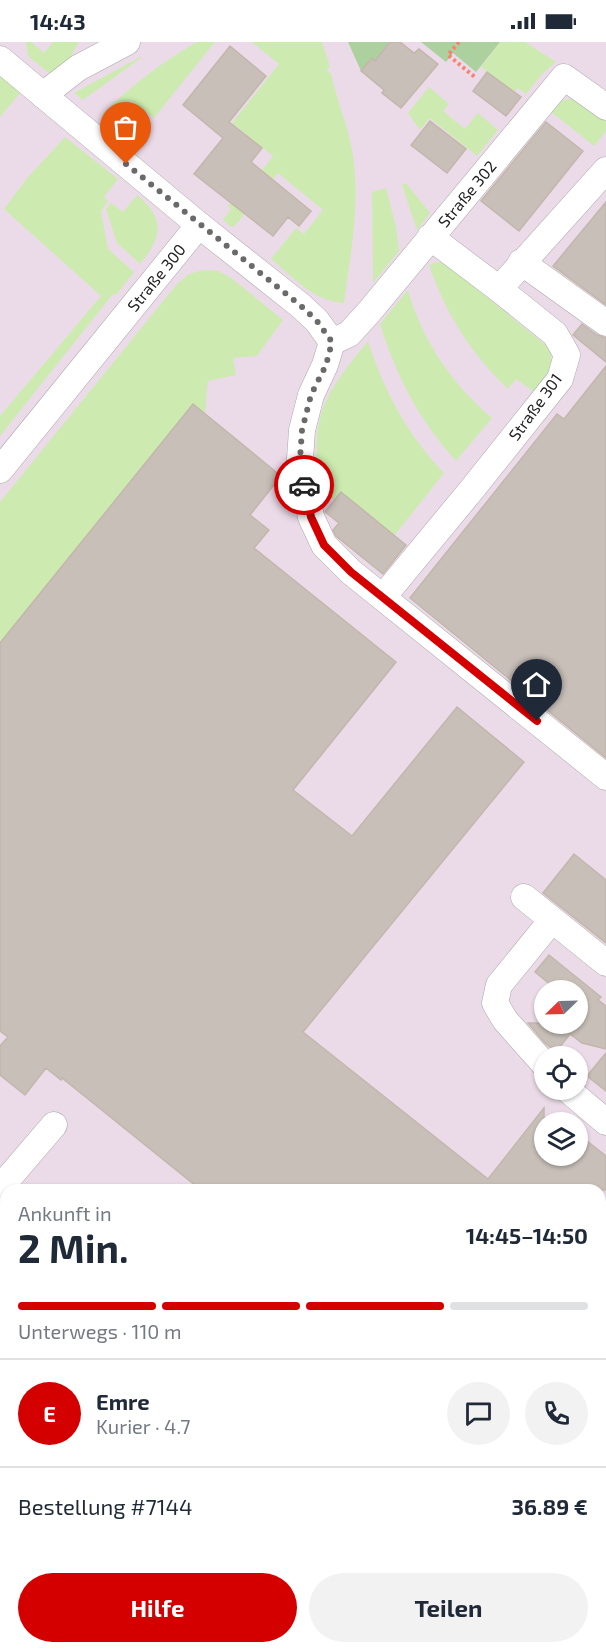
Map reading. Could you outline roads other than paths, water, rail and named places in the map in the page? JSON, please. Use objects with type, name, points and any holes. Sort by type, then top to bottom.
[{"type":"street","points":[[43,95],[78,68],[127,42]]},
{"type":"street","points":[[0,58],[317,321],[332,342],[326,365],[311,395],[302,430],[300,459],[311,517],[324,545],[351,572],[606,777]]},
{"type":"street","name":"Straße 302","points":[[332,342],[349,334],[564,77],[606,106]]},
{"type":"street","points":[[499,289],[606,170]]},
{"type":"street","name":"Straße 300","points":[[0,470],[199,225]]},
{"type":"street","name":"Straße 301","points":[[383,597],[560,378],[567,355],[555,334],[430,237]]},
{"type":"street","points":[[521,262],[606,323]]},
{"type":"street","points":[[524,897],[606,963]]},
{"type":"street","points":[[534,1053],[505,1020],[495,1003],[499,985],[552,920]]},
{"type":"street","points":[[580,1100],[606,1122]]},
{"type":"street","points":[[3,1184],[54,1125]]}]
